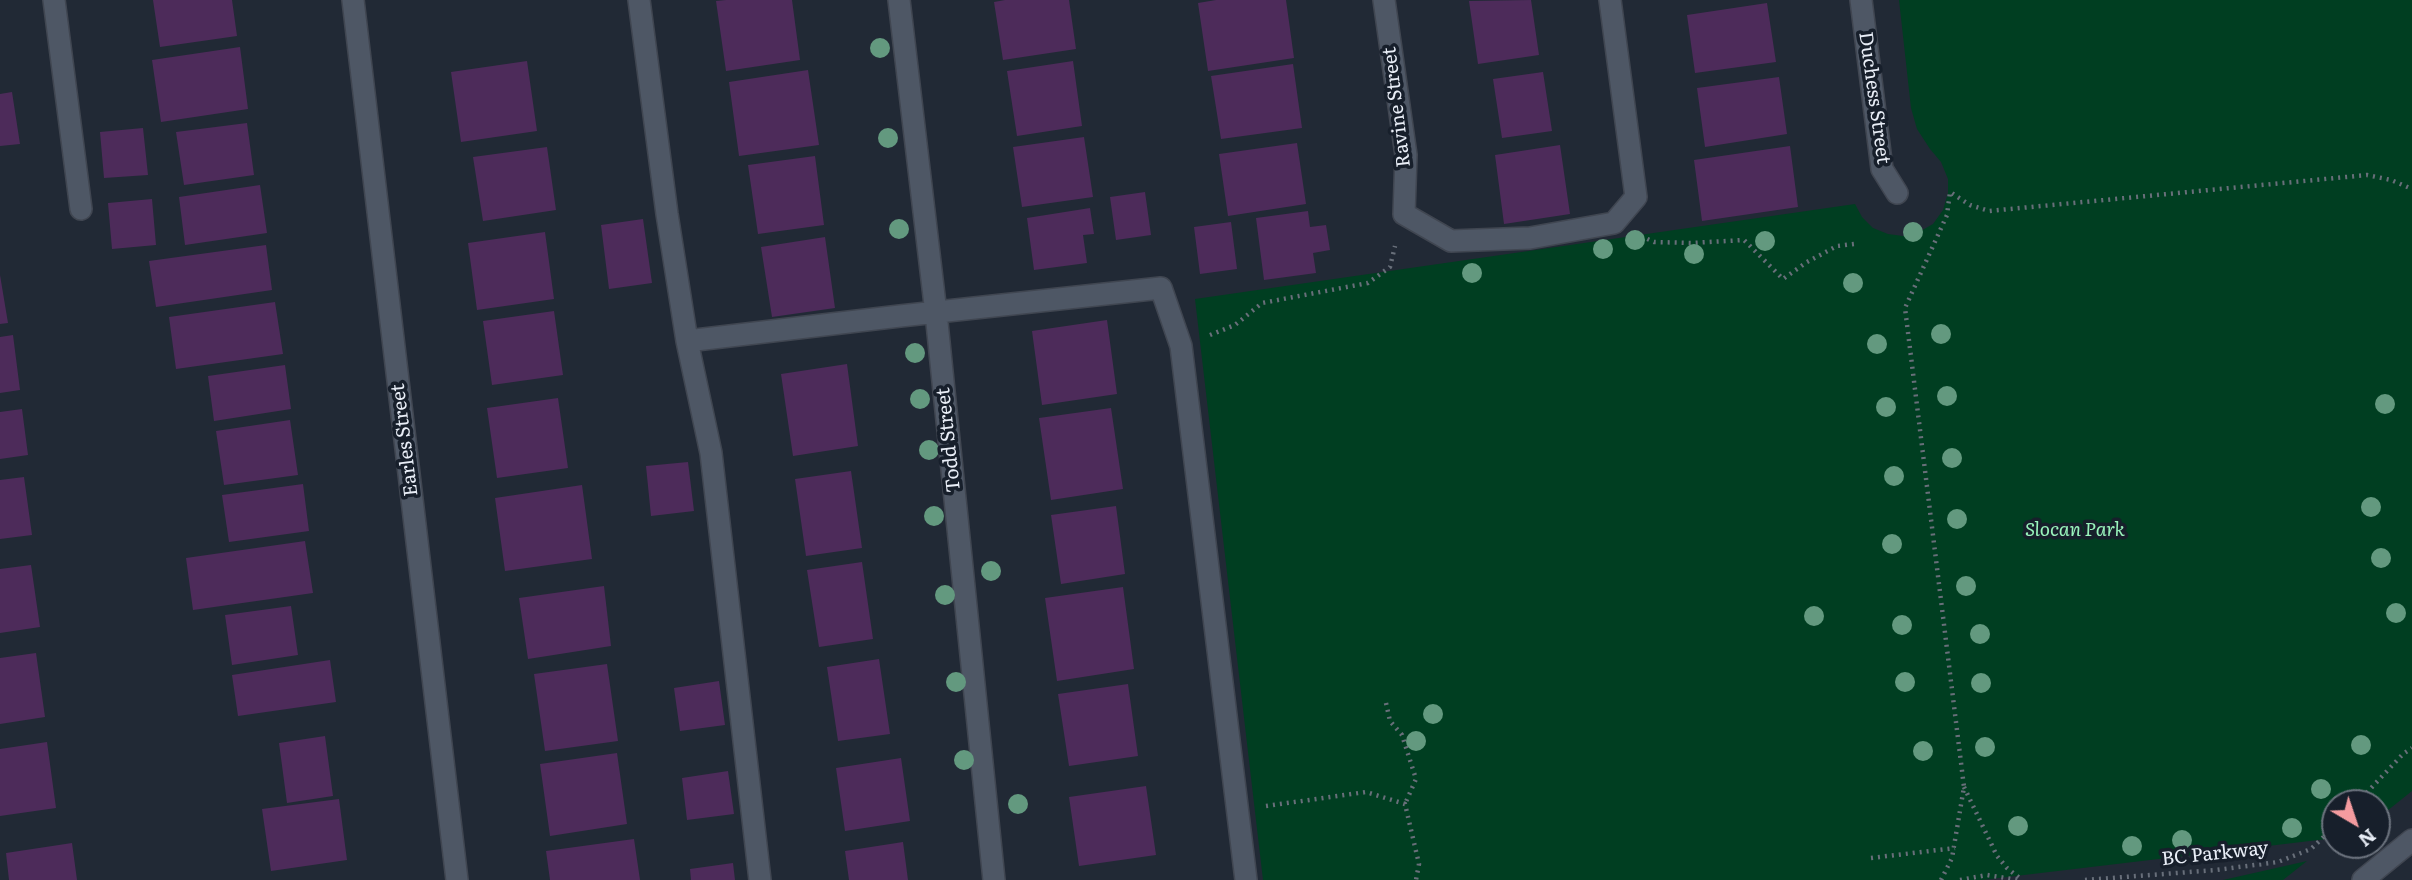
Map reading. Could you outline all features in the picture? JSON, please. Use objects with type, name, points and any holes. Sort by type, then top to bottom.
[{"type":"street","points":[[54,0],[81,209]]},
{"type":"street","name":"Earles Street","points":[[353,0],[457,880]]},
{"type":"street","points":[[639,0],[687,341],[711,453],[761,880]]},
{"type":"street","name":"Todd Street","points":[[899,0],[936,313],[994,880]]},
{"type":"street","name":"Ravine Street","points":[[1384,0],[1406,155],[1404,214]]},
{"type":"street","points":[[1404,214],[1451,241],[1530,238],[1614,223],[1636,197],[1610,0]]},
{"type":"street","name":"Duchess Street","points":[[1861,0],[1882,169],[1897,193]]},
{"type":"street","points":[[687,341],[1161,288],[1181,346],[1247,880]]},
{"type":"street","points":[[2363,880],[2412,841]]},
{"type":"path","points":[[1941,880],[1955,848],[1964,787],[1905,308],[1947,215],[1950,192],[1970,205],[1989,211],[2367,175],[2391,180],[2412,189]]},
{"type":"path","points":[[1181,346],[1235,325],[1262,303],[1368,283],[1390,267],[1404,214]]},
{"type":"path","points":[[1614,223],[1654,242],[1744,240],[1783,279],[1837,246],[1854,244]]},
{"type":"path","points":[[1386,703],[1390,721],[1402,736],[1416,779],[1405,804],[1419,864],[1416,880]]},
{"type":"path","points":[[2370,789],[2412,748]]},
{"type":"path","points":[[1964,787],[1997,856],[2020,880]]},
{"type":"path","points":[[1238,810],[1366,792],[1405,804]]},
{"type":"path","name":"BC Parkway","points":[[2085,880],[2216,870],[2278,862],[2311,849],[2321,839]]},
{"type":"path","points":[[1871,858],[1955,848]]},
{"type":"path","points":[[2215,880],[2216,870]]},
{"type":"path","points":[[1960,880],[1987,875],[2020,880]]},
{"type":"green space","name":"Slocan Park","points":[[1899,0],[2412,0],[2412,791],[2391,808],[2391,789],[2321,789],[2321,840],[1982,880],[1263,880],[1195,299],[1855,204],[1862,217],[1873,228],[1903,236],[1919,232],[1933,224],[1943,210],[1948,193],[1948,179],[1941,162],[1917,129],[1911,108]]},
{"type":"green space","points":[[2307,861],[2283,880],[2223,880]]},
{"type":"building","points":[[153,0],[232,0],[237,36],[160,47]]},
{"type":"building","points":[[792,0],[800,60],[726,71],[716,1]]},
{"type":"building","points":[[1069,0],[1076,49],[1003,60],[994,2]]},
{"type":"building","points":[[1216,0],[1286,0],[1294,58],[1208,71],[1198,3]]},
{"type":"building","points":[[1531,0],[1539,55],[1478,64],[1469,1]]},
{"type":"building","points":[[1767,3],[1776,62],[1695,73],[1687,15]]},
{"type":"building","points":[[240,47],[248,109],[161,122],[152,60]]},
{"type":"building","points":[[527,61],[537,131],[461,142],[451,72]]},
{"type":"building","points":[[1073,61],[1082,126],[1017,136],[1007,71]]},
{"type":"building","points":[[1293,64],[1302,128],[1221,139],[1211,76]]},
{"type":"building","points":[[808,70],[819,145],[739,156],[729,82]]},
{"type":"building","points":[[1543,72],[1552,131],[1502,138],[1493,79]]},
{"type":"building","points":[[1779,77],[1787,134],[1705,147],[1697,88]]},
{"type":"building","points":[[12,92],[20,144],[0,146],[0,94]]},
{"type":"building","points":[[247,123],[254,175],[184,185],[176,132]]},
{"type":"building","points":[[143,128],[148,175],[104,178],[100,132]]},
{"type":"building","points":[[1084,137],[1093,197],[1022,207],[1013,147]]},
{"type":"building","points":[[1297,143],[1306,204],[1228,216],[1219,154]]},
{"type":"building","points":[[1560,145],[1570,214],[1504,224],[1495,155]]},
{"type":"building","points":[[1790,146],[1798,207],[1702,221],[1694,160]]},
{"type":"building","points":[[547,147],[556,210],[483,221],[473,157]]},
{"type":"building","points":[[815,156],[824,225],[758,234],[748,165]]},
{"type":"building","points":[[260,185],[267,233],[185,245],[179,197]]},
{"type":"building","points":[[1145,192],[1151,235],[1116,240],[1110,197]]},
{"type":"building","points":[[152,199],[156,245],[112,249],[108,203]]},
{"type":"building","points":[[1090,208],[1094,234],[1083,235],[1087,263],[1034,270],[1027,218]]},
{"type":"building","points":[[1308,211],[1310,227],[1326,225],[1330,250],[1313,253],[1316,273],[1264,280],[1256,218]]},
{"type":"building","points":[[643,219],[652,283],[609,289],[601,225]]},
{"type":"building","points":[[1231,222],[1237,269],[1200,274],[1194,227]]},
{"type":"building","points":[[545,232],[554,299],[477,310],[468,243]]},
{"type":"building","points":[[825,237],[835,308],[772,317],[761,247]]},
{"type":"building","points":[[266,245],[272,290],[156,307],[149,261]]},
{"type":"building","points":[[0,275],[8,323],[0,324]]},
{"type":"building","points":[[275,302],[283,354],[176,369],[169,317]]},
{"type":"building","points":[[554,311],[563,375],[492,385],[483,321]]},
{"type":"building","points":[[1107,320],[1117,394],[1042,405],[1032,331]]},
{"type":"building","points":[[13,335],[20,390],[0,393],[0,337]]},
{"type":"building","points":[[847,364],[858,446],[793,456],[781,374]]},
{"type":"building","points":[[285,365],[291,409],[214,421],[208,376]]},
{"type":"building","points":[[558,398],[568,468],[497,478],[487,408]]},
{"type":"building","points":[[1111,408],[1123,489],[1051,500],[1039,418]]},
{"type":"building","points":[[22,409],[28,455],[0,459],[0,412]]},
{"type":"building","points":[[290,420],[298,475],[224,485],[216,431]]},
{"type":"building","points":[[688,462],[694,511],[651,516],[646,466]]},
{"type":"building","points":[[851,471],[862,548],[806,556],[795,479]]},
{"type":"building","points":[[24,477],[32,535],[0,539],[0,480]]},
{"type":"building","points":[[303,484],[309,531],[229,542],[222,495]]},
{"type":"building","points":[[582,485],[592,559],[505,571],[495,498]]},
{"type":"building","points":[[1116,506],[1125,574],[1061,584],[1051,515]]},
{"type":"building","points":[[305,541],[313,593],[193,610],[186,558]]},
{"type":"building","points":[[862,562],[873,639],[819,647],[807,570]]},
{"type":"building","points":[[31,565],[40,627],[0,633],[0,569]]},
{"type":"building","points":[[604,586],[611,646],[528,659],[519,598]]},
{"type":"building","points":[[1123,587],[1134,669],[1057,681],[1045,598]]},
{"type":"building","points":[[291,606],[298,655],[232,665],[225,615]]},
{"type":"building","points":[[36,653],[45,717],[0,724],[0,658]]},
{"type":"building","points":[[879,659],[890,734],[838,741],[827,667]]},
{"type":"building","points":[[330,660],[336,702],[238,716],[232,675]]},
{"type":"building","points":[[607,664],[618,741],[545,751],[534,674]]},
{"type":"building","points":[[719,681],[725,725],[680,731],[674,688]]},
{"type":"building","points":[[1128,684],[1138,756],[1069,766],[1058,694]]},
{"type":"building","points":[[325,736],[333,796],[287,803],[279,743]]},
{"type":"building","points":[[47,742],[56,808],[0,816],[0,749]]},
{"type":"building","points":[[617,753],[627,824],[550,836],[540,764]]},
{"type":"building","points":[[901,758],[910,821],[845,831],[836,768]]},
{"type":"building","points":[[728,771],[734,814],[687,820],[682,778]]},
{"type":"building","points":[[1146,786],[1156,855],[1079,866],[1069,797]]},
{"type":"building","points":[[339,799],[347,860],[271,871],[262,809]]},
{"type":"building","points":[[634,839],[640,880],[550,880],[546,851]]},
{"type":"building","points":[[903,842],[908,880],[849,880],[845,851]]},
{"type":"building","points":[[72,843],[77,880],[9,880],[6,853]]},
{"type":"building","points":[[733,863],[735,880],[691,880],[690,869]]}]
